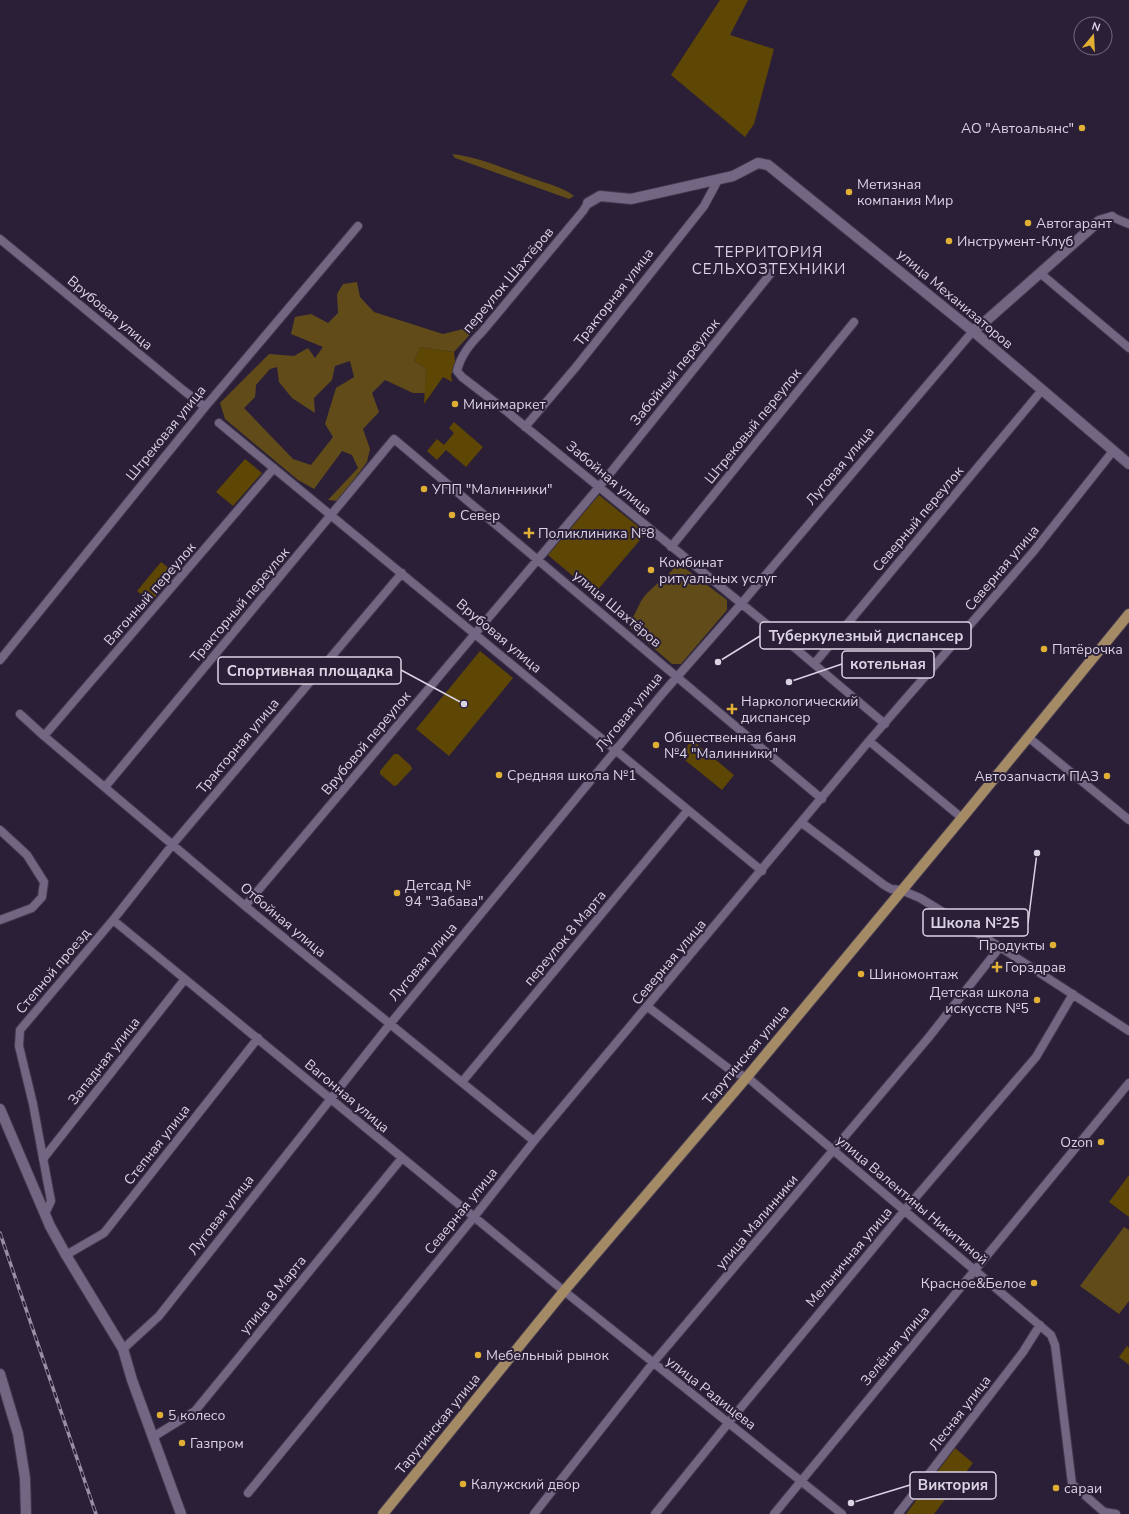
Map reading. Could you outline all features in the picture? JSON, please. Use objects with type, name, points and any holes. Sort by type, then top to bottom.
[{"type":"main road","name":"Тарутинская улица","points":[[387,1513],[564,1291],[747,1077],[1129,614]]},
{"type":"street","name":"улица Механизаторов","points":[[718,180],[733,176],[758,163],[768,165],[972,330],[1129,464]]},
{"type":"street","points":[[588,203],[600,196],[631,199],[674,188],[718,180]]},
{"type":"street","name":"Тракторная улица","points":[[525,426],[576,367],[704,206],[718,180]]},
{"type":"street","name":"переулок Шахтёров","points":[[462,377],[457,371],[460,360],[468,346],[500,311],[588,203]]},
{"type":"street","points":[[1112,217],[1129,224]]},
{"type":"street","name":"Луговая улица","points":[[123,1349],[159,1316],[390,1024],[677,676],[741,604],[972,330],[987,320],[1099,221],[1112,217]]},
{"type":"street","name":"Штрековая улица","points":[[0,660],[205,406],[358,226]]},
{"type":"street","name":"Врубовая улица","points":[[0,239],[183,390],[205,406]]},
{"type":"street","points":[[1040,273],[1129,348]]},
{"type":"street","name":"Забойный переулок","points":[[599,487],[771,274]]},
{"type":"street","name":"Штрековый переулок","points":[[671,547],[854,322]]},
{"type":"street","name":"Забойная улица","points":[[462,377],[525,426],[770,627],[885,724]]},
{"type":"street","name":"Северный переулок","points":[[814,664],[1042,390]]},
{"type":"street","name":"Врубовая улица","points":[[218,423],[762,871]]},
{"type":"street","name":"Тракторный переулок","points":[[105,787],[394,439]]},
{"type":"street","name":"улица Шахтёров","points":[[394,439],[822,799]]},
{"type":"street","name":"Северная улица","points":[[248,1493],[474,1217],[534,1141],[762,871],[869,741],[1033,552],[1113,451]]},
{"type":"street","name":"Вагонный переулок","points":[[44,736],[274,468]]},
{"type":"street","name":"Врубовой переулок","points":[[245,906],[599,487]]},
{"type":"street","name":"Тракторная улица","points":[[113,920],[172,844],[402,573]]},
{"type":"street","name":"Отбойная улица","points":[[20,714],[245,906],[534,1141]]},
{"type":"street","points":[[1028,736],[1129,820]]},
{"type":"street","points":[[869,741],[962,818]]},
{"type":"street","name":"переулок 8 Марта","points":[[462,1082],[688,810]]},
{"type":"street","points":[[802,823],[884,886],[891,889],[901,890],[920,898],[1000,947],[1129,1031]]},
{"type":"street","points":[[0,830],[27,855],[44,882],[42,898],[32,908],[0,920]]},
{"type":"street","name":"Вагонная улица","points":[[113,920],[564,1291]]},
{"type":"street","name":"Степной проезд","points":[[45,1214],[51,1201],[33,1104],[19,1046],[20,1030],[113,920]]},
{"type":"street","name":"улица Малинники","points":[[534,1514],[653,1363],[929,1037],[1000,947]]},
{"type":"street","name":"Западная улица","points":[[43,1159],[185,978]]},
{"type":"street","name":"Мельничная улица","points":[[655,1514],[728,1422],[904,1211],[1036,1057],[1073,994]]},
{"type":"street","name":"улица Валентины Никитиной","points":[[648,1007],[733,1072],[747,1077],[1051,1335],[1055,1345],[1072,1484],[1104,1512],[1116,1514]]},
{"type":"street","name":"Степная улица","points":[[66,1255],[104,1233],[258,1038]]},
{"type":"street","name":"Зелёная улица","points":[[774,1514],[1129,1084]]},
{"type":"street","points":[[0,1109],[45,1214],[66,1255],[123,1349],[132,1380],[181,1514]]},
{"type":"street","name":"улица 8 Марта","points":[[153,1437],[195,1411],[402,1158]]},
{"type":"street","name":"улица Радищева","points":[[564,1291],[842,1514]]},
{"type":"street","name":"Лесная улица","points":[[898,1514],[1023,1352],[1040,1325]]},
{"type":"street","points":[[0,1374],[18,1434],[25,1478],[26,1514]]},
{"type":"shaded area","points":[[720,0],[748,0],[730,35],[774,49],[754,124],[745,137],[671,75]]},
{"type":"shaded area","points":[[452,154],[492,164],[559,188],[574,196],[569,199],[455,158]]},
{"type":"shaded area","points":[[357,282],[360,297],[374,312],[443,334],[467,328],[476,328],[454,352],[420,347],[414,361],[426,369],[425,393],[413,393],[385,380],[372,393],[379,412],[363,429],[370,449],[367,462],[338,501],[328,500],[358,468],[352,455],[342,451],[314,489],[298,480],[225,419],[220,403],[269,354],[294,356],[308,348],[315,358],[323,347],[291,334],[295,317],[311,314],[328,323],[338,313],[337,294],[343,284]],"holes":[[[350,361],[354,377],[336,388],[325,424],[333,437],[311,465],[293,459],[244,408],[255,397],[256,385],[270,369],[277,367],[279,382],[292,398],[315,413],[314,398],[332,380],[335,366]]]},
{"type":"shaded area","points":[[420,347],[454,352],[456,371],[451,374],[452,382],[443,377],[424,404],[426,369],[414,361]]},
{"type":"shaded area","points":[[454,422],[483,447],[466,467],[446,450],[437,460],[427,451],[437,439],[444,445],[454,433],[449,428]]},
{"type":"shaded area","points":[[245,459],[262,473],[233,506],[216,492]]},
{"type":"shaded area","points":[[599,495],[646,533],[594,594],[548,555]]},
{"type":"shaded area","points":[[161,562],[175,573],[151,602],[137,591]]},
{"type":"shaded area","points":[[678,563],[727,600],[727,610],[681,664],[672,664],[627,625],[632,619],[643,598]]},
{"type":"shaded area","points":[[480,651],[513,678],[449,756],[416,729]]},
{"type":"shaded area","points":[[692,740],[734,775],[722,790],[680,756]]},
{"type":"shaded area","points":[[394,754],[398,754],[411,766],[412,769],[397,785],[394,786],[380,774],[380,771]]},
{"type":"shaded area","points":[[1129,1175],[1129,1217],[1109,1202]]},
{"type":"shaded area","points":[[1124,1227],[1129,1230],[1129,1301],[1119,1314],[1080,1286]]},
{"type":"shaded area","points":[[1127,1346],[1129,1348],[1129,1365],[1119,1357]]},
{"type":"shaded area","points":[[955,1448],[973,1463],[934,1514],[906,1514]]},
{"type":"railway","points":[[0,1233],[96,1514]]},
{"type":"place","name":"АО \"Автоальянс\"","points":[[1082,128]]},
{"type":"place","name":"Метизная компания Мир","points":[[849,192]]},
{"type":"place","name":"Автогарант","points":[[1028,223]]},
{"type":"place","name":"Инструмент-Клуб","points":[[949,241]]},
{"type":"place","name":"Минимаркет","points":[[455,404]]},
{"type":"place","name":"УПП \"Малинники\"","points":[[424,489]]},
{"type":"place","name":"Север","points":[[452,515]]},
{"type":"place","name":"Поликлиника №8","points":[[529,533]]},
{"type":"place","name":"Комбинат ритуальных услуг","points":[[651,570]]},
{"type":"place","name":"Пятёрочка","points":[[1044,649]]},
{"type":"place","name":"Туберкулезный диспансер","points":[[718,662]]},
{"type":"place","name":"котельная","points":[[789,682]]},
{"type":"place","name":"Спортивная площадка","points":[[464,704]]},
{"type":"place","name":"Наркологический диспансер","points":[[732,709]]},
{"type":"place","name":"Общественная баня №4 \"Малинники\"","points":[[656,745]]},
{"type":"place","name":"Средняя школа №1","points":[[499,775]]},
{"type":"place","name":"Автозапчасти ПАЗ","points":[[1107,776]]},
{"type":"place","name":"Школа №25","points":[[1037,853]]},
{"type":"place","name":"Детсад № 94 \"Забава\"","points":[[397,893]]},
{"type":"place","name":"Продукты","points":[[1053,945]]},
{"type":"place","name":"Горздрав","points":[[997,967]]},
{"type":"place","name":"Шиномонтаж","points":[[861,974]]},
{"type":"place","name":"Детская школа искусств №5","points":[[1037,1000]]},
{"type":"place","name":"Ozon","points":[[1101,1142]]},
{"type":"place","name":"Красное&Белое","points":[[1034,1283]]},
{"type":"place","name":"Мебельный рынок","points":[[478,1355]]},
{"type":"place","name":"5 колесо","points":[[160,1415]]},
{"type":"place","name":"Газпром","points":[[182,1443]]},
{"type":"place","name":"Калужский двор","points":[[463,1484]]},
{"type":"place","name":"сараи","points":[[1056,1488]]},
{"type":"place","name":"Виктория","points":[[851,1503]]},
{"type":"district","name":"ТЕРРИТОРИЯ СЕЛЬХОЗТЕХНИКИ","points":[[769,260]]}]
